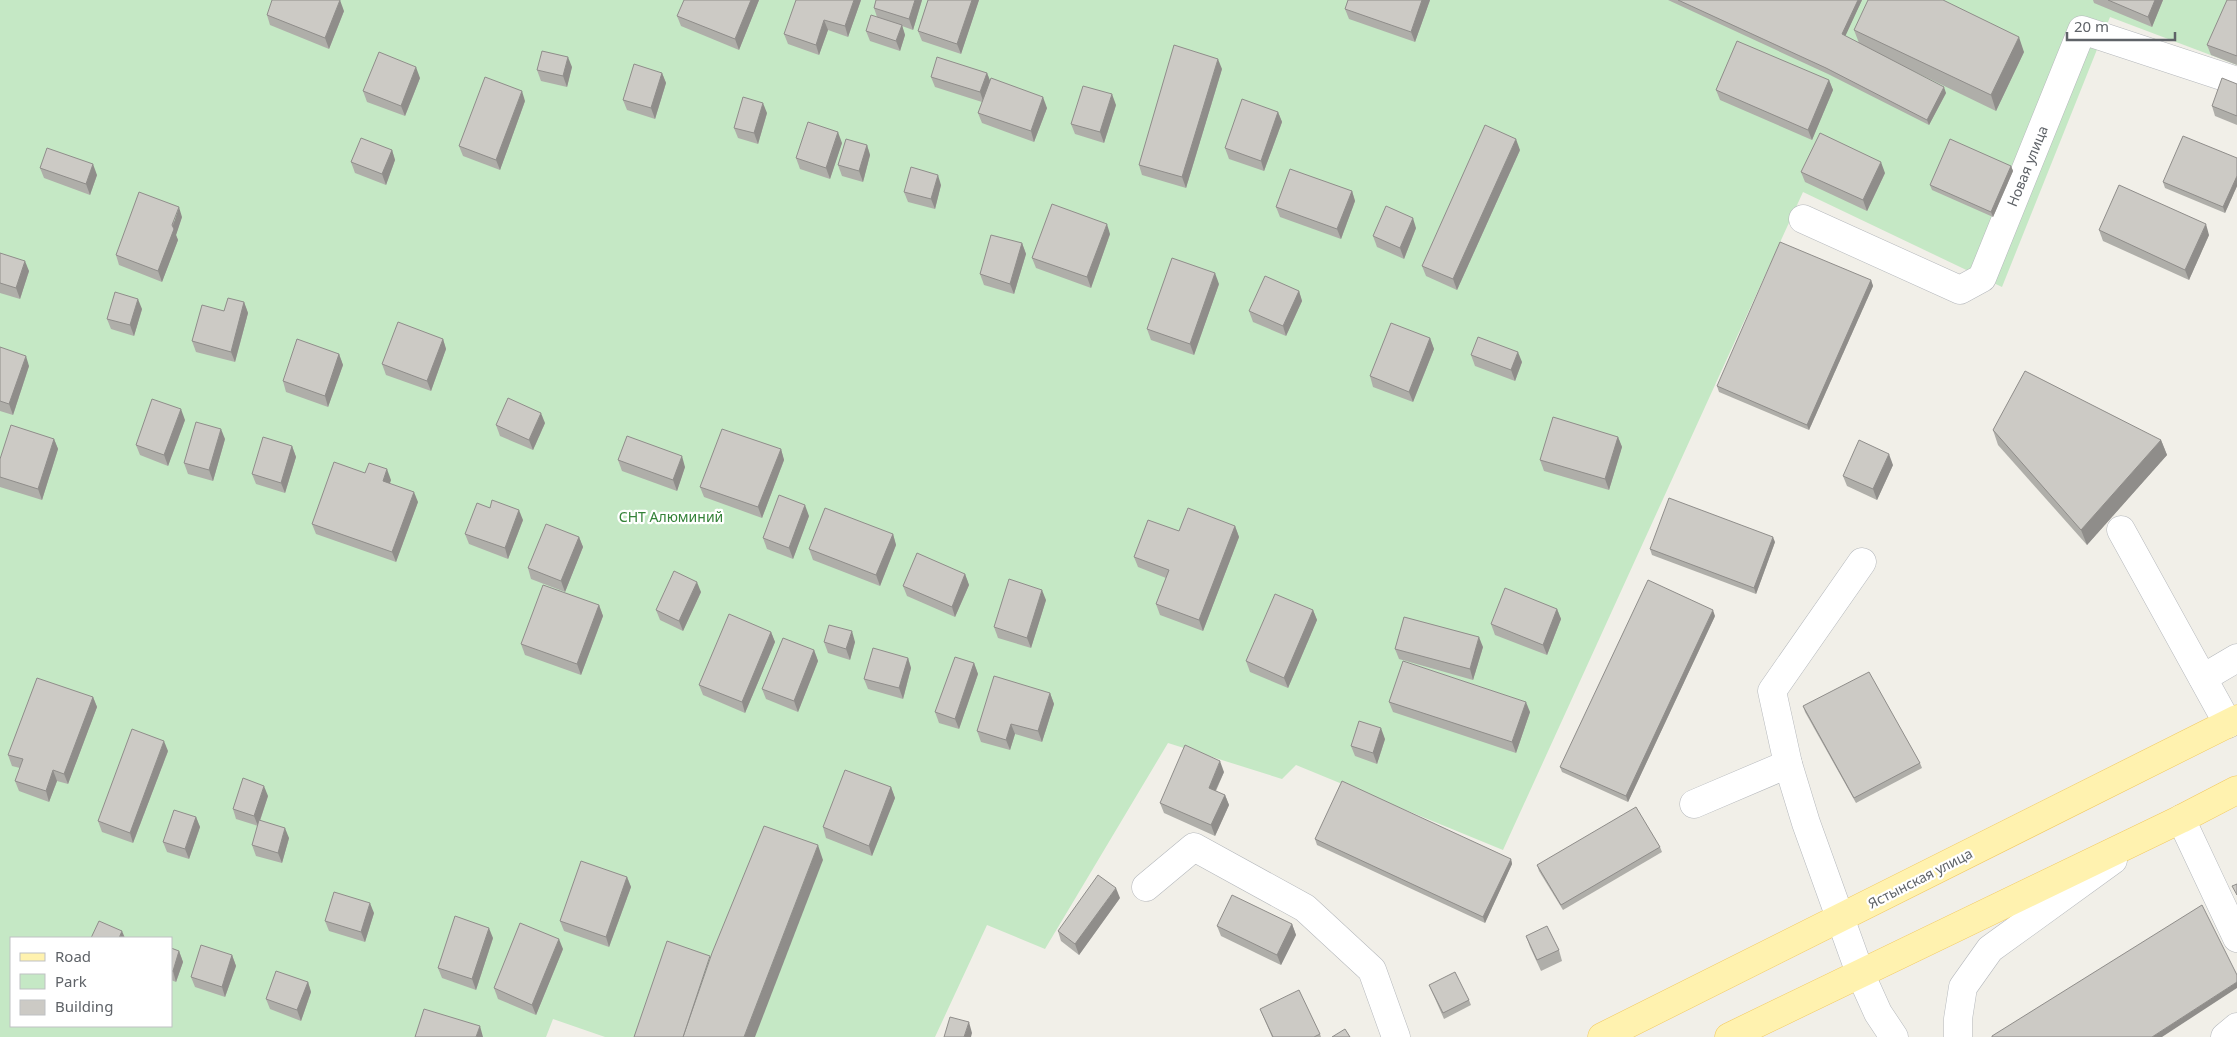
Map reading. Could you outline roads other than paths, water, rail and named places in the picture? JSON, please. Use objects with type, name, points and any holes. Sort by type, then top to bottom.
[{"type":"main road","name":"Ястынская улица","points":[[1602,1037],[2233,722]]},
{"type":"main road","points":[[1728,1037],[2181,819],[2237,790]]},
{"type":"street","name":"Новая улица","points":[[1803,219],[1960,290],[1982,278],[2082,30],[2237,81]]},
{"type":"street","points":[[2121,530],[2203,678],[2233,722]]},
{"type":"street","points":[[1862,562],[1772,691],[1788,764],[1806,823],[1860,973],[1878,1013],[1894,1037]]},
{"type":"street","points":[[2203,678],[2237,658]]},
{"type":"street","points":[[1694,804],[1788,764]]},
{"type":"street","points":[[2181,819],[2237,938]]},
{"type":"street","points":[[1958,1037],[1958,1019],[1963,987],[1990,949],[2151,833]]},
{"type":"street","points":[[1146,887],[1194,846],[1305,908],[1372,970],[1396,1037]]},
{"type":"street","points":[[2225,1037],[2237,1027]]},
{"type":"park label","name":"СНТ Алюминий","points":[[671,516]]}]
